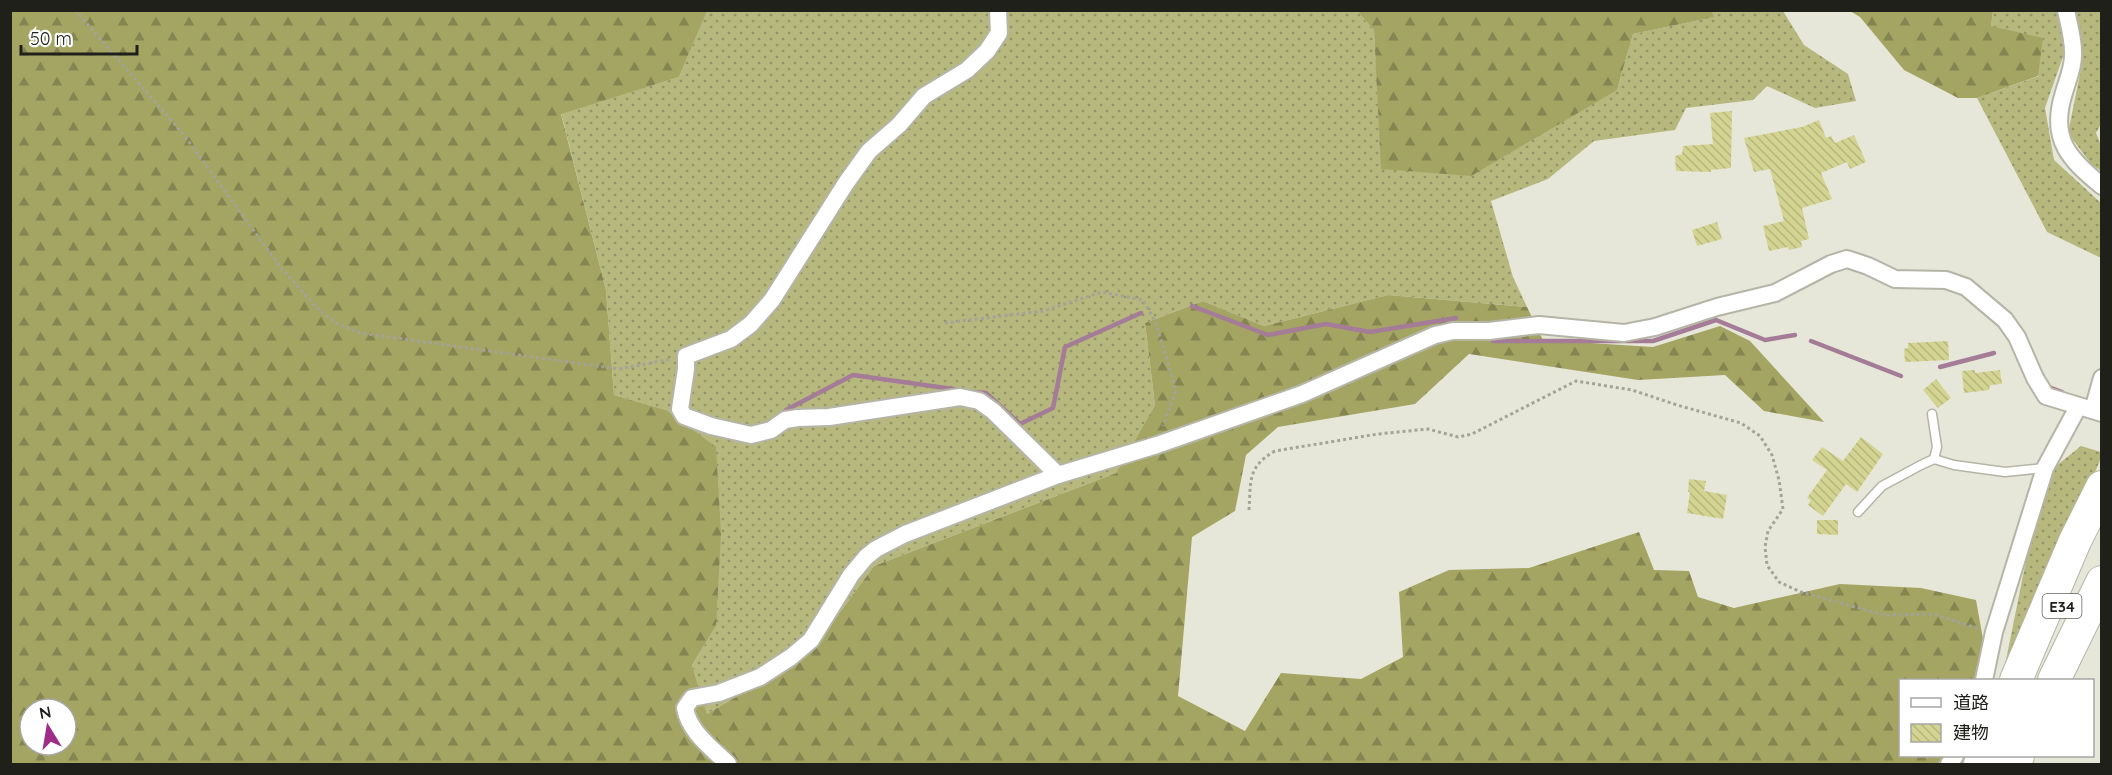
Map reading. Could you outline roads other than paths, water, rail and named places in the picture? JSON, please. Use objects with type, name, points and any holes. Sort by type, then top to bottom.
[{"type":"highway","points":[[2017,679],[2075,541],[2102,487]]},
{"type":"highway","name":"E34","points":[[2024,679],[2102,531]]},
{"type":"highway","name":"E34","points":[[2055,679],[2102,582]]},
{"type":"street","points":[[998,10],[999,33],[987,51],[967,70],[924,96],[899,125],[869,151],[846,183],[772,300],[752,324],[731,339],[703,352],[686,356],[680,409],[684,416],[711,426],[751,435],[771,430],[785,420],[829,417],[960,397],[979,401],[1007,422],[1058,475]]},
{"type":"street","points":[[2066,10],[2073,57],[2059,108],[2059,130],[2067,153],[2079,167],[2102,186]]},
{"type":"street","points":[[728,765],[697,734],[686,716],[685,708],[692,698],[719,693],[760,677],[791,657],[811,640],[851,575],[876,549],[905,534],[1058,475],[1157,445],[1302,394],[1435,334],[1539,325],[1624,333],[1655,327],[1717,307],[1775,293],[1831,264],[1847,259],[1895,279],[1946,280],[1966,287],[2005,320],[2017,337],[2035,378],[2046,396],[2091,410]]},
{"type":"street","points":[[1984,679],[1994,632],[2045,468],[2091,410],[2102,378]]},
{"type":"lane","points":[[1932,414],[1937,447],[1934,459]]},
{"type":"lane","points":[[1858,512],[1882,486],[1934,459],[1954,465],[2005,472],[2045,468]]},
{"type":"waterway","points":[[1192,306],[1268,335],[1326,324],[1370,332],[1456,318]]},
{"type":"waterway","points":[[974,392],[986,393],[1020,424],[1053,408],[1065,347],[1141,313]]},
{"type":"waterway","points":[[1493,341],[1653,341],[1716,320],[1765,340],[1795,335]]},
{"type":"waterway","points":[[1811,341],[1901,376]]},
{"type":"waterway","points":[[1940,367],[1994,353]]},
{"type":"waterway","points":[[786,410],[853,375],[960,390]]},
{"type":"waterway","points":[[2046,386],[2062,392]]}]
